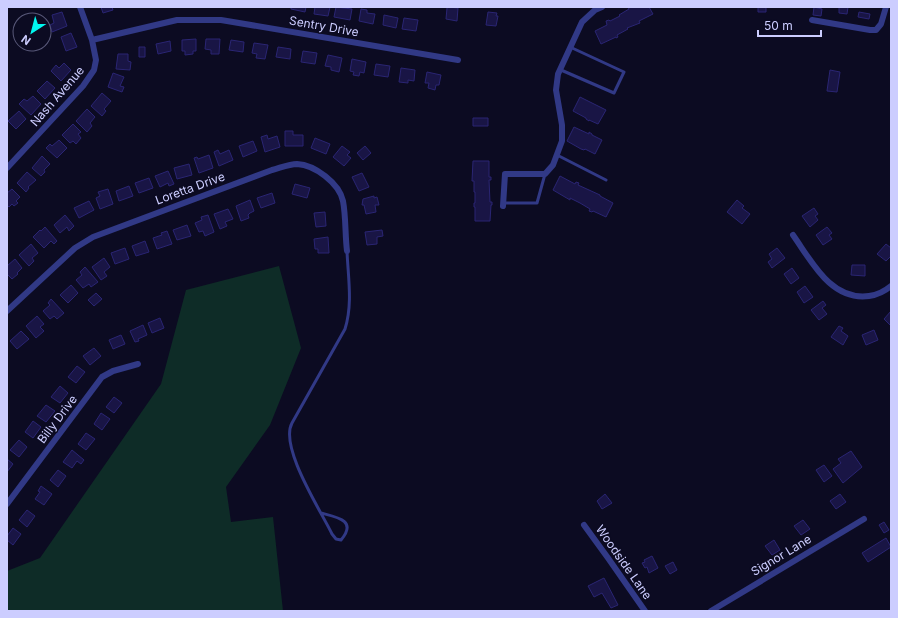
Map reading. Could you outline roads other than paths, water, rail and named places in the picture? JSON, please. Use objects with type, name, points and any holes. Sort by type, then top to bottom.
[{"type":"street","name":"Nash Avenue","points":[[7,168],[83,86],[94,70],[96,60],[92,40],[80,7]]},
{"type":"street","points":[[503,205],[505,174],[545,174],[553,165],[562,141],[562,126],[556,90],[558,74],[582,22],[602,7]]},
{"type":"street","points":[[812,20],[876,30],[881,24],[886,7]]},
{"type":"street","name":"Sentry Drive","points":[[92,40],[177,20],[221,20],[458,60]]},
{"type":"street","name":"Loretta Drive","points":[[7,311],[75,248],[92,237],[272,170],[296,164],[315,169],[326,175],[336,186],[343,200],[346,251]]},
{"type":"street","points":[[794,235],[822,276],[840,292],[860,297],[874,295],[891,286]]},
{"type":"street","name":"Billy Drive","points":[[7,504],[102,377],[113,371],[138,364]]},
{"type":"street","name":"Signor Lane","points":[[711,611],[864,519]]},
{"type":"street","name":"Woodside Lane","points":[[584,525],[645,611]]},
{"type":"lane","points":[[560,70],[614,93],[624,72],[570,47]]},
{"type":"lane","points":[[557,155],[606,180]]},
{"type":"lane","points":[[503,205],[537,203],[545,174]]},
{"type":"lane","points":[[321,512],[340,518],[346,523],[348,529],[342,540],[336,539],[332,534],[299,472],[295,460],[290,427],[342,335],[346,325],[349,302],[346,251]]}]
